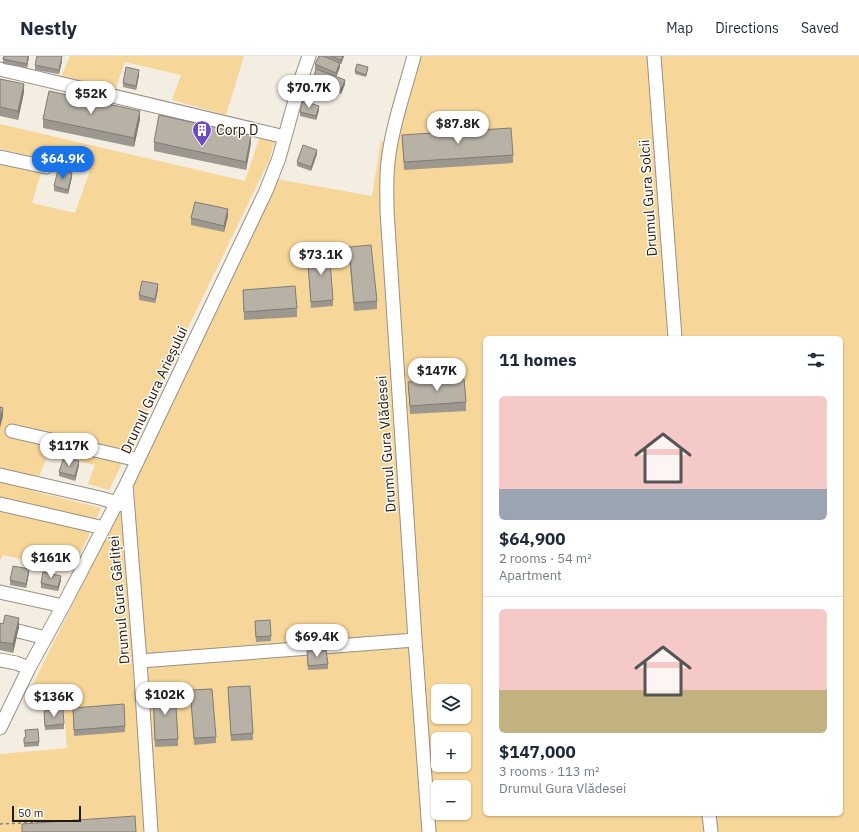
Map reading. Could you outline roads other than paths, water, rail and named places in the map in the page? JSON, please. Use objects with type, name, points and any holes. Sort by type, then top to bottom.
[{"type":"street","name":"Drumul Gura Arieșului","points":[[0,728],[29,668],[104,528],[123,505],[126,486],[266,191],[279,158],[308,56]]},
{"type":"street","name":"Drumul Gura Vlădesei","points":[[414,56],[390,146],[388,162],[387,211],[429,832]]},
{"type":"street","name":"Drumul Gura Solcii","points":[[654,56],[674,336]]},
{"type":"street","points":[[0,69],[285,137]]},
{"type":"street","points":[[0,157],[46,167]]},
{"type":"street","points":[[12,431],[138,460]]},
{"type":"street","points":[[0,475],[123,505]]},
{"type":"street","points":[[0,504],[104,528]]},
{"type":"street","name":"Drumul Gura Gârliței","points":[[123,505],[140,661],[151,832]]},
{"type":"street","points":[[0,592],[63,606]]},
{"type":"street","points":[[18,631],[46,638]]},
{"type":"street","points":[[140,661],[415,640]]},
{"type":"street","points":[[0,660],[16,663],[29,668]]},
{"type":"street","points":[[709,816],[711,832]]},
{"type":"place","name":"Corp D","points":[[202,147]]}]
